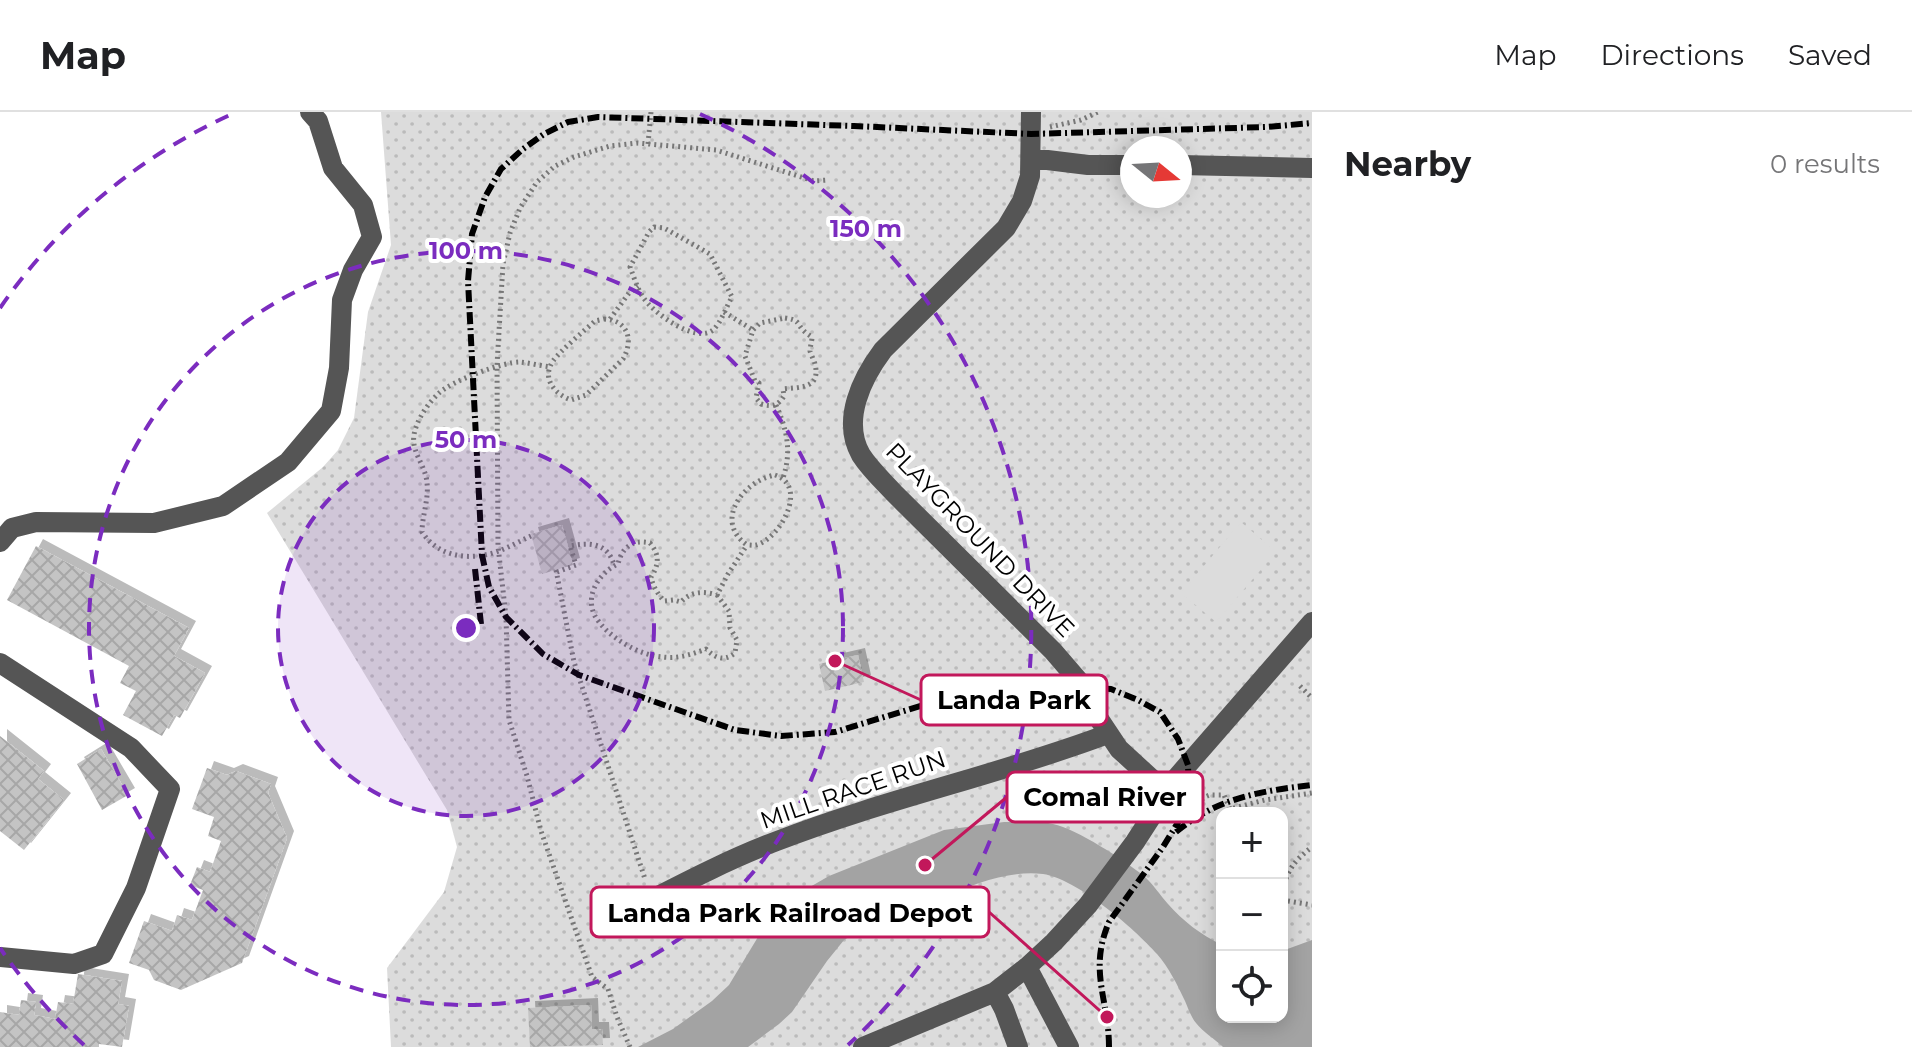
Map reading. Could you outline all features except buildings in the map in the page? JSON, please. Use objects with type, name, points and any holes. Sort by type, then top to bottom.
[{"type":"street","name":"PLAYGROUND DRIVE","points":[[1031,112],[1030,176],[1022,201],[1006,228],[883,350],[870,368],[856,405],[856,442],[867,463],[894,493],[1053,651],[1084,687],[1119,749],[1171,801]]},
{"type":"street","points":[[0,542],[12,528],[36,522],[154,523],[223,506],[288,462],[331,411],[339,368],[342,300],[353,270],[372,237],[363,205],[333,168],[316,115]]},
{"type":"street","points":[[1031,158],[1088,165],[1120,165]]},
{"type":"street","points":[[1192,165],[1312,168]]},
{"type":"street","points":[[863,1047],[995,992],[1054,942],[1088,905],[1135,842],[1171,801],[1177,777],[1312,622]]},
{"type":"street","points":[[0,663],[131,748],[170,789],[136,888],[103,954],[74,964],[0,957]]},
{"type":"street","name":"MILL RACE RUN","points":[[623,914],[706,871],[777,841],[1108,734]]},
{"type":"street","points":[[1027,967],[1069,1047]]},
{"type":"street","points":[[995,992],[1004,1009],[1014,1046]]},
{"type":"path","points":[[648,144],[651,112]]},
{"type":"path","points":[[1049,127],[1081,120],[1098,112]]},
{"type":"path","points":[[630,1047],[608,989],[592,977],[541,831],[509,720],[506,617],[499,551],[497,365],[503,264],[510,233],[520,208],[537,182],[555,166],[610,146],[638,143],[716,150],[814,181],[828,180]]},
{"type":"path","points":[[654,227],[664,228],[710,254],[732,297],[724,312],[709,333],[697,334],[686,332],[649,305],[630,267],[654,227]]},
{"type":"path","points":[[610,319],[638,286]]},
{"type":"path","points":[[724,312],[753,330]]},
{"type":"path","points":[[610,319],[626,330],[629,345],[623,359],[586,395],[571,400],[558,395],[551,385],[551,367],[553,361],[595,321],[610,319]]},
{"type":"path","points":[[794,319],[812,337],[810,352],[816,369],[813,380],[804,387],[783,389],[784,396],[773,406],[761,404],[756,398],[759,383],[747,365],[745,356],[753,330],[760,323],[794,319]]},
{"type":"path","points":[[531,536],[499,551],[465,557],[456,556],[427,541],[422,532],[428,488],[413,445],[414,433],[432,400],[442,390],[497,365],[519,362],[551,367]]},
{"type":"path","points":[[776,405],[786,428],[788,445],[783,478]]},
{"type":"path","points":[[775,475],[783,478],[789,484],[791,493],[789,511],[773,534],[759,545],[747,545],[735,535],[732,519],[734,508],[754,482],[775,475]]},
{"type":"path","points":[[650,543],[657,554],[657,567],[651,577],[653,586],[664,601],[681,602],[687,596],[703,592],[717,595],[729,611],[730,628],[737,640],[735,653],[718,658],[706,649],[664,658],[638,651],[622,642],[595,616],[592,599],[594,588],[605,571],[614,565],[618,564],[628,545],[650,543]]},
{"type":"path","points":[[614,565],[613,559],[600,546],[581,544],[570,546],[576,565],[556,571],[574,662],[652,899]]},
{"type":"path","points":[[717,595],[747,545]]},
{"type":"path","points":[[1300,686],[1312,698]]},
{"type":"path","points":[[1171,801],[1185,811],[1211,795],[1224,795],[1230,809],[1312,793]]},
{"type":"path","points":[[1286,879],[1297,858],[1312,847]]},
{"type":"path","points":[[1288,901],[1312,905]]},
{"type":"shaded area","points":[[381,112],[1312,112],[1312,1047],[391,1047],[387,968],[444,892],[457,847],[447,810],[267,513],[323,467],[338,450],[354,418],[368,312],[391,245]]},
{"type":"shaded area","points":[[1241,522],[1276,552],[1216,622],[1181,593]]},
{"type":"shaded area","points":[[1004,822],[1047,823],[1087,838],[1113,854],[1144,876],[1186,922],[1216,942],[1216,1023],[1288,1023],[1288,949],[1312,940],[1312,1047],[1223,1047],[1196,1023],[1165,965],[1134,931],[1072,885],[1043,874],[1030,873],[1004,876],[966,888],[844,940],[792,1012],[748,1047],[638,1047],[673,1029],[729,985],[761,932],[783,906],[803,891],[829,876],[944,830]]},
{"type":"railway","points":[[1109,1047],[1100,970],[1103,939],[1109,922],[1185,811],[1189,793],[1188,765],[1178,739],[1160,712],[1111,689],[1039,682],[976,689],[835,732],[781,736],[735,730],[579,675],[543,654],[506,617],[489,587],[482,555],[468,281],[472,234],[485,197],[501,169],[544,134],[568,122],[598,117],[1031,134],[1312,123]]},
{"type":"railway","points":[[475,569],[481,624]]},
{"type":"railway","points":[[1176,832],[1207,811],[1240,798],[1312,785]]},
{"type":"place","name":"Landa Park","points":[[835,661]]},
{"type":"place","name":"Comal River","points":[[925,865]]},
{"type":"place","name":"Landa Park Railroad Depot","points":[[1107,1017]]}]
